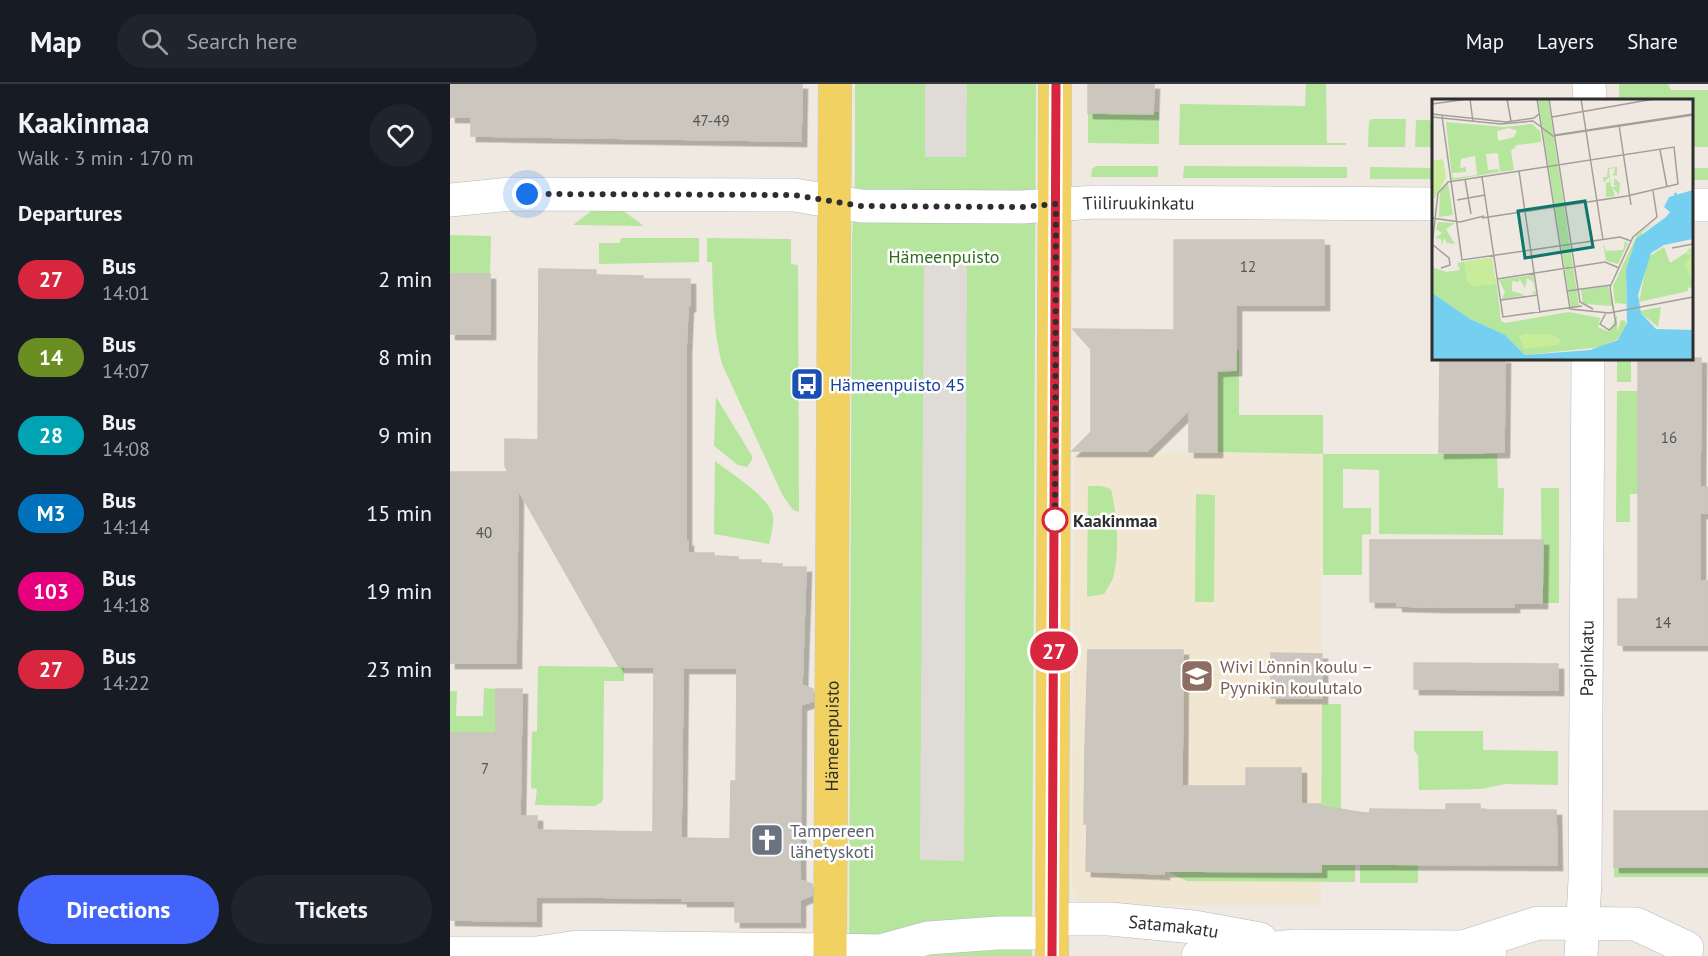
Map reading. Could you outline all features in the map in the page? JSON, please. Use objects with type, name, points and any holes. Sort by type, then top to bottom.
[{"type":"main road","name":"Hämeenpuisto","points":[[830,953],[835,84]]},
{"type":"main road","points":[[1052,936],[1055,84]]},
{"type":"street","name":"Tiiliruukinkatu","points":[[450,200],[511,194],[594,194],[794,195],[861,206],[1022,207],[1096,202],[1432,204]]},
{"type":"street","name":"Papinkatu","points":[[1581,956],[1586,869],[1588,360]]},
{"type":"street","name":"Satamakatu","points":[[450,953],[537,953],[577,946],[888,953],[928,938],[998,933],[1052,936],[1110,919],[1194,927],[1294,946]]},
{"type":"street","name":"Satamakatu","points":[[1198,956],[1294,946],[1476,952],[1538,923],[1636,924],[1688,950]]},
{"type":"shaded area","points":[[925,84],[967,84],[966,157],[925,157]]},
{"type":"shaded area","points":[[924,254],[967,255],[964,861],[920,860]]},
{"type":"shaded area","name":"Wivi Lönnin koulu – Pyynikin koulutalo","points":[[1074,452],[1323,454],[1321,906],[1090,905],[1080,902],[1074,895],[1072,887]]},
{"type":"green space","name":"Hämeenpuisto","points":[[855,84],[1036,84],[1032,956],[849,956],[852,240],[855,179]]},
{"type":"green space","points":[[1306,84],[1326,84],[1327,143],[1347,143],[1345,145],[1179,145],[1180,104],[1305,106]]},
{"type":"green space","points":[[1619,84],[1668,84],[1671,90],[1708,90],[1708,147],[1693,147],[1693,99],[1619,99]]},
{"type":"green space","points":[[1159,112],[1159,144],[1088,143],[1088,113],[1152,114]]},
{"type":"green space","points":[[1372,119],[1406,119],[1405,147],[1368,147],[1369,121]]},
{"type":"green space","points":[[1416,120],[1430,120],[1432,147],[1415,147]]},
{"type":"green space","points":[[1096,166],[1158,166],[1158,177],[1091,177],[1092,169]]},
{"type":"green space","points":[[1184,166],[1347,167],[1347,178],[1183,178]]},
{"type":"green space","points":[[1370,167],[1432,168],[1432,179],[1370,179]]},
{"type":"green space","points":[[1693,168],[1708,168],[1708,180],[1693,180]]},
{"type":"green space","points":[[594,209],[622,210],[644,226],[573,225]]},
{"type":"green space","points":[[450,235],[491,236],[490,274],[450,274]]},
{"type":"green space","points":[[621,238],[699,238],[699,262],[599,264],[599,243],[620,243]]},
{"type":"green space","points":[[707,238],[791,239],[791,264],[798,265],[799,512],[793,510],[783,496],[722,364],[715,326],[712,262],[707,262]]},
{"type":"green space","points":[[1236,350],[1239,350],[1239,415],[1323,415],[1323,454],[1217,452],[1217,371],[1236,370]]},
{"type":"green space","points":[[1617,360],[1631,360],[1631,382],[1617,382]]},
{"type":"green space","points":[[1617,391],[1638,391],[1638,494],[1630,494],[1630,522],[1616,522]]},
{"type":"green space","points":[[716,397],[752,456],[747,467],[738,465],[714,446]]},
{"type":"green space","points":[[1323,454],[1497,454],[1498,488],[1504,488],[1503,535],[1379,534],[1379,470],[1343,469],[1343,508],[1371,508],[1371,534],[1362,535],[1362,575],[1323,575]]},
{"type":"green space","points":[[715,461],[757,493],[770,508],[773,519],[769,544],[714,534]]},
{"type":"green space","points":[[1088,486],[1111,489],[1117,545],[1115,568],[1109,586],[1104,594],[1087,597]]},
{"type":"green space","points":[[1541,488],[1559,488],[1559,603],[1542,603]]},
{"type":"green space","points":[[1196,494],[1215,495],[1214,602],[1195,602]]},
{"type":"green space","points":[[538,666],[624,667],[624,681],[604,681],[603,798],[602,802],[595,806],[535,805],[537,789],[531,788],[532,732],[537,731]]},
{"type":"green space","points":[[484,688],[496,689],[496,711],[518,734],[450,733],[450,691],[457,691],[456,716],[483,716]]},
{"type":"green space","points":[[1322,704],[1341,704],[1341,812],[1355,812],[1355,882],[1187,881],[1170,873],[1170,871],[1321,871]]},
{"type":"green space","points":[[1414,731],[1483,731],[1483,750],[1558,751],[1558,785],[1505,784],[1481,789],[1419,790],[1418,756],[1414,750]]},
{"type":"green space","points":[[1360,812],[1370,812],[1369,864],[1418,865],[1418,883],[1360,883]]},
{"type":"green space","points":[[1614,867],[1708,867],[1708,877],[1614,877]]},
{"type":"building","points":[[450,84],[802,84],[801,141],[471,136],[471,117],[450,117]]},
{"type":"building","points":[[1088,84],[1154,84],[1153,114],[1088,113]]},
{"type":"building","points":[[1174,240],[1324,240],[1324,305],[1236,305],[1236,370],[1217,371],[1217,452],[1189,452],[1189,410],[1147,451],[1072,451],[1091,432],[1091,349],[1073,329],[1174,330]]},
{"type":"building","points":[[539,269],[596,270],[596,275],[643,276],[643,279],[690,279],[686,350],[686,541],[688,541],[688,553],[714,553],[714,556],[738,557],[738,560],[761,560],[761,563],[782,564],[782,567],[806,567],[802,685],[813,689],[813,701],[801,705],[800,880],[812,884],[812,895],[800,900],[800,922],[735,922],[735,901],[573,897],[536,897],[536,921],[450,920],[450,733],[496,733],[496,689],[522,689],[520,816],[537,816],[537,830],[653,832],[654,667],[619,667],[518,489],[516,663],[450,663],[450,472],[508,472],[505,466],[505,439],[538,440]],"holes":[[[683,668],[737,668],[736,781],[731,781],[730,839],[681,838]]]},
{"type":"building","points":[[450,274],[490,274],[490,334],[450,334]]},
{"type":"building","points":[[1701,358],[1700,487],[1708,487],[1708,513],[1700,513],[1700,581],[1708,581],[1708,645],[1618,645],[1618,599],[1638,599],[1638,360]]},
{"type":"building","points":[[1440,360],[1505,360],[1504,452],[1439,453]]},
{"type":"building","points":[[1370,540],[1543,540],[1542,603],[1514,603],[1514,607],[1441,607],[1397,606],[1397,602],[1370,602]]},
{"type":"building","points":[[1088,650],[1183,650],[1182,786],[1246,786],[1246,768],[1301,768],[1301,804],[1321,804],[1321,806],[1370,814],[1370,809],[1446,810],[1446,804],[1480,804],[1480,810],[1556,810],[1557,865],[1321,864],[1321,872],[1164,871],[1164,874],[1086,871],[1087,824],[1084,824]]},
{"type":"building","points":[[1271,653],[1322,654],[1322,698],[1271,698]]},
{"type":"building","points":[[1414,663],[1558,664],[1558,690],[1414,689]]},
{"type":"building","points":[[1614,811],[1708,811],[1708,867],[1614,867]]},
{"type":"bus line","name":"27","points":[[1052,956],[1056,84]]},
{"type":"place","name":"Hämeenpuisto 45","points":[[807,384]]},
{"type":"place","name":"Kaakinmaa","points":[[1055,520]]},
{"type":"place","name":"Wivi Lönnin koulu – Pyynikin koulutalo","points":[[1197,676]]},
{"type":"place","name":"Tampereen lähetyskoti","points":[[767,840]]},
{"type":"route","points":[[527,194],[794,195],[861,206],[1022,207],[1056,204],[1055,520]]}]
